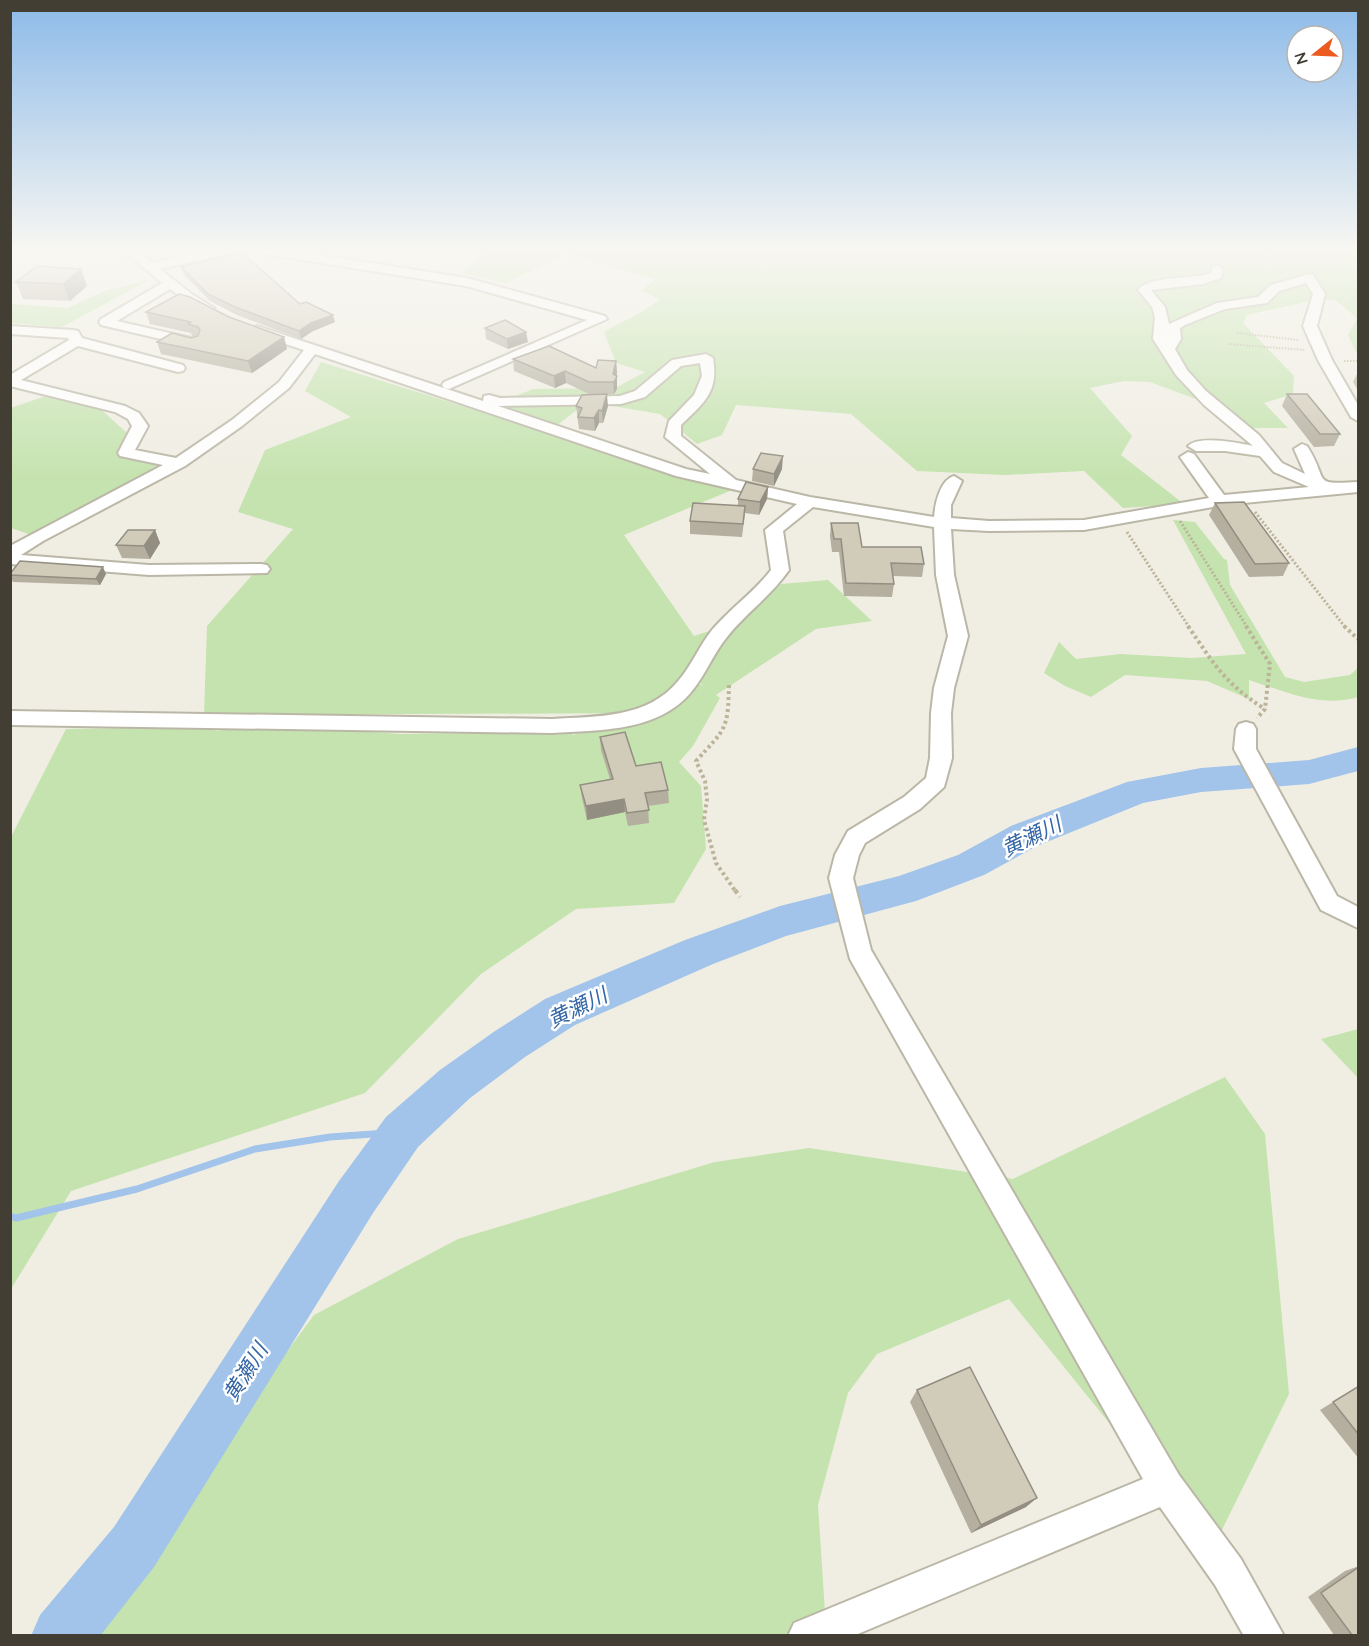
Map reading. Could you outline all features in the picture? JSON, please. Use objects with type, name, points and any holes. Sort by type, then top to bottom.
[{"type":"street","points":[[10,381],[91,327]]},
{"type":"street","points":[[111,327],[195,343]]},
{"type":"street","points":[[249,327],[682,474],[810,502],[942,523],[989,526],[1084,525],[1219,500],[1322,486],[1359,487]]},
{"type":"street","points":[[449,385],[581,327]]},
{"type":"street","points":[[1162,327],[1160,339],[1169,347],[1175,365],[1219,412],[1268,453],[1270,462],[1279,469],[1322,486]]},
{"type":"street","points":[[1169,347],[1174,339],[1173,327]]},
{"type":"street","points":[[1310,327],[1349,404],[1359,417]]},
{"type":"street","points":[[10,330],[75,337],[178,368]]},
{"type":"street","points":[[10,556],[37,537],[178,463],[237,423],[284,385],[312,350]]},
{"type":"street","points":[[368,366],[379,362],[499,402],[621,400],[640,394],[677,363],[706,358],[709,376],[701,397],[674,424],[673,437],[731,485]]},
{"type":"street","points":[[10,381],[120,409],[134,416],[140,426],[126,453],[178,463]]},
{"type":"street","points":[[1219,500],[1192,451],[1225,446],[1268,453]]},
{"type":"street","points":[[1302,449],[1322,486]]},
{"type":"street","points":[[954,481],[944,505],[942,523],[945,575],[958,636],[944,688],[941,713],[941,758],[936,781],[912,803],[856,837],[841,878],[851,926],[859,952],[1167,1487],[1228,1572],[1265,1635]]},
{"type":"street","points":[[10,718],[552,726],[634,718],[658,709],[679,694],[718,635],[772,582],[780,570],[774,531],[810,502]]},
{"type":"street","points":[[10,556],[149,570],[261,569]]},
{"type":"street","points":[[1246,739],[1268,788],[1329,903],[1359,918]]},
{"type":"street","points":[[807,1635],[1167,1487]]},
{"type":"path","points":[[1237,333],[1319,347]]},
{"type":"path","points":[[1228,344],[1319,347]]},
{"type":"path","points":[[1243,497],[1349,632],[1359,639]]},
{"type":"path","points":[[1174,510],[1270,664],[1265,709],[1246,739]]},
{"type":"path","points":[[1119,519],[1220,674],[1244,696],[1265,709]]},
{"type":"path","points":[[729,685],[728,720],[722,733],[696,761],[705,781],[707,799],[705,820],[716,863],[740,897]]},
{"type":"green space","points":[[614,327],[1247,327],[1294,376],[1293,394],[1264,403],[1288,428],[1249,428],[1212,405],[1150,382],[1124,381],[1090,388],[1132,436],[1121,455],[1184,504],[1123,508],[1084,471],[1005,475],[917,471],[851,414],[736,405],[722,435],[697,444],[660,414],[612,406],[582,406],[556,426],[501,407],[504,401],[533,389],[615,388],[645,372],[616,363],[604,332]]},
{"type":"green space","points":[[1352,327],[1358,327],[1358,356],[1348,335]]},
{"type":"green space","points":[[321,362],[732,490],[624,535],[694,636],[728,625],[648,713],[204,715],[207,626],[293,529],[238,512],[265,450],[351,417],[305,391]]},
{"type":"green space","points":[[43,397],[95,404],[127,433],[131,454],[160,467],[37,537],[11,528],[10,408]]},
{"type":"green space","points":[[1173,520],[1195,522],[1227,560],[1230,585],[1285,677],[1304,682],[1350,675],[1358,668],[1358,697],[1344,700],[1317,700],[1290,694],[1249,680],[1249,699],[1207,681],[1125,675],[1091,697],[1065,686],[1044,673],[1059,642],[1076,659],[1121,654],[1192,658],[1246,654]]},
{"type":"green space","points":[[828,580],[872,621],[816,629],[716,695],[720,698],[693,746],[679,762],[701,786],[706,849],[674,903],[576,909],[481,974],[365,1093],[71,1191],[11,1289],[11,837],[66,729],[127,728],[162,721],[219,731],[235,722],[400,734],[573,732],[572,735],[645,723],[694,680],[703,686],[700,682],[732,628],[781,584]]},
{"type":"green space","points":[[1358,1029],[1358,1078],[1321,1039]]},
{"type":"green space","points":[[1225,1077],[1265,1134],[1289,1394],[1212,1550],[1009,1299],[877,1354],[848,1393],[818,1505],[826,1628],[787,1636],[77,1636],[314,1315],[458,1239],[715,1162],[809,1148],[1013,1179]]},
{"type":"building","points":[[198,327],[256,327],[284,337],[248,361],[157,342],[172,333],[191,338],[198,336],[200,330]]},
{"type":"building","points":[[288,327],[305,327],[299,331]]},
{"type":"building","points":[[517,327],[526,332],[507,339],[485,328]]},
{"type":"building","points":[[549,346],[596,368],[598,360],[616,361],[613,374],[617,376],[614,382],[589,382],[565,371],[554,376],[513,359]]},
{"type":"building","points":[[607,394],[602,411],[599,410],[594,418],[578,417],[582,408],[576,406],[582,395]]},
{"type":"building","points":[[1287,394],[1307,394],[1340,434],[1320,434]]},
{"type":"building","points":[[761,453],[783,456],[774,474],[753,469]]},
{"type":"building","points":[[746,482],[768,487],[760,502],[738,499]]},
{"type":"building","points":[[1244,502],[1289,563],[1255,564],[1215,503]]},
{"type":"building","points":[[693,503],[745,506],[743,524],[690,521]]},
{"type":"building","points":[[831,523],[858,523],[862,547],[921,547],[924,564],[891,563],[894,584],[846,583],[841,539],[834,539]]},
{"type":"building","points":[[128,530],[155,530],[144,546],[116,545]]},
{"type":"building","points":[[20,561],[103,567],[96,579],[10,575]]},
{"type":"building","points":[[625,732],[636,766],[661,762],[668,790],[645,793],[649,810],[627,813],[624,799],[586,806],[580,785],[613,779],[600,737]]},
{"type":"building","points":[[970,1367],[1037,1498],[981,1525],[917,1390]]},
{"type":"building","points":[[1359,1386],[1359,1435],[1333,1402]]},
{"type":"building","points":[[1359,1567],[1359,1635],[1352,1635],[1321,1593]]},
{"type":"waterway","name":"黄瀬川","points":[[61,1636],[134,1547],[356,1197],[402,1132],[455,1084],[510,1044],[560,1012],[699,952],[780,922],[903,890],[971,865],[1024,836],[1139,791],[1201,780],[1309,772],[1358,759]]},
{"type":"waterway","points":[[10,1216],[16,1218],[137,1189],[255,1149],[330,1137],[402,1132]]}]
